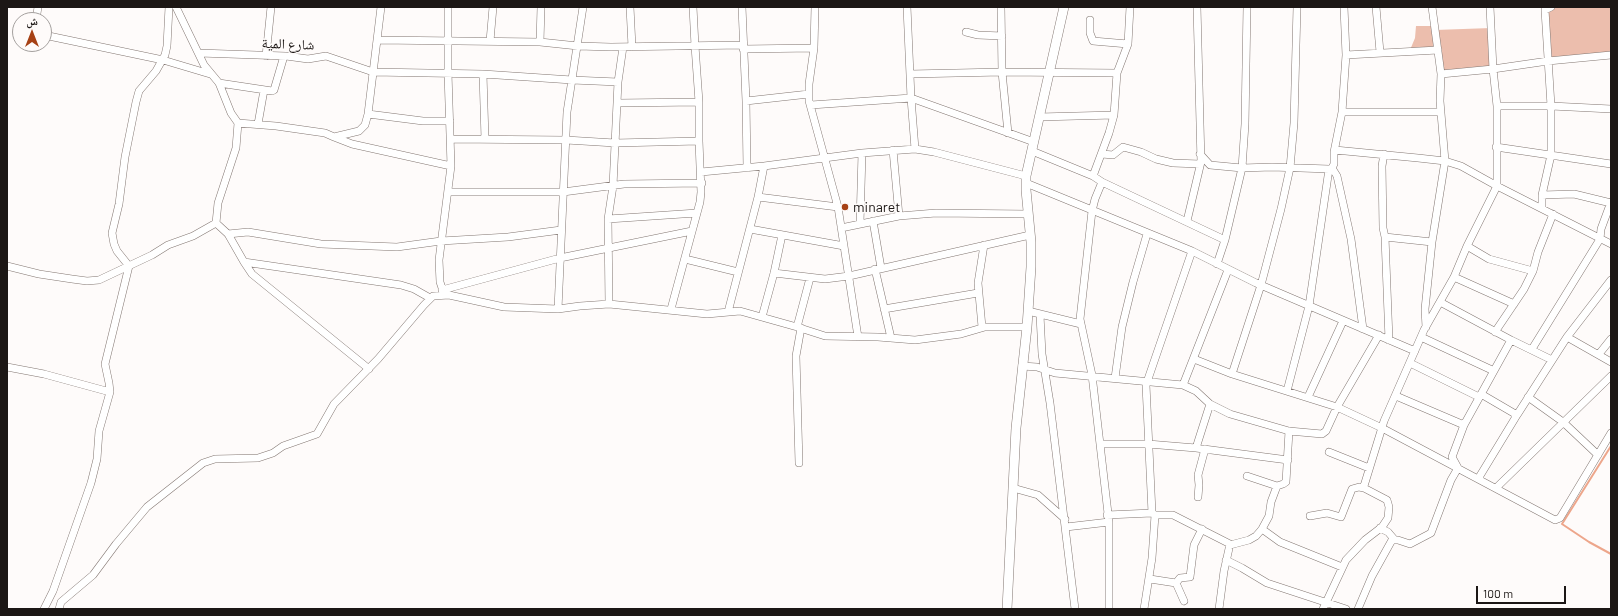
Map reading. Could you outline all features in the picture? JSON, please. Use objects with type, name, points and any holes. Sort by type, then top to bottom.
[{"type":"street","points":[[129,266],[117,251],[112,233],[119,204],[125,157],[139,91],[163,60],[167,46],[169,7]]},
{"type":"street","points":[[176,7],[204,65],[219,83],[231,113],[238,123],[236,148],[218,203],[216,222]]},
{"type":"street","points":[[266,56],[271,7]]},
{"type":"street","points":[[334,137],[359,131],[365,125],[368,114],[381,7]]},
{"type":"street","points":[[443,292],[439,273],[441,241],[449,192],[452,139],[448,73],[448,7]]},
{"type":"street","points":[[490,41],[493,7]]},
{"type":"street","points":[[540,42],[541,7]]},
{"type":"street","points":[[558,309],[567,112],[583,7]]},
{"type":"street","points":[[630,7],[632,47]]},
{"type":"street","points":[[671,309],[700,202],[702,183],[693,7]]},
{"type":"street","points":[[742,7],[747,168]]},
{"type":"street","points":[[815,7],[814,48],[808,84],[809,94],[838,207],[858,337]]},
{"type":"street","points":[[907,7],[915,149]]},
{"type":"street","points":[[1002,7],[1002,72],[1008,133]]},
{"type":"street","points":[[1007,609],[1017,414],[1027,328],[1031,267],[1026,180],[1048,73],[1064,7]]},
{"type":"street","points":[[1093,176],[1102,154],[1114,115],[1117,73],[1128,44],[1130,7]]},
{"type":"street","points":[[1187,221],[1200,164],[1197,7]]},
{"type":"street","points":[[1217,264],[1225,240],[1242,168],[1245,124],[1247,7]]},
{"type":"street","points":[[1232,374],[1261,285],[1290,168],[1294,124],[1297,7]]},
{"type":"street","points":[[1287,391],[1308,306],[1342,112],[1346,55],[1344,7]]},
{"type":"street","points":[[1376,7],[1380,52]]},
{"type":"street","points":[[1426,327],[1425,309],[1432,242],[1445,161],[1441,112],[1441,74],[1432,7]]},
{"type":"street","points":[[1364,488],[1382,428],[1421,337],[1454,277],[1467,246],[1497,186],[1497,106],[1493,70],[1490,7]]},
{"type":"street","points":[[1542,208],[1542,195],[1551,155],[1551,106],[1545,10],[1551,7]]},
{"type":"street","points":[[1090,20],[1090,33],[1093,41],[1128,44]]},
{"type":"street","points":[[966,32],[978,35],[1002,36]]},
{"type":"street","points":[[52,36],[163,60],[211,74]]},
{"type":"street","points":[[378,40],[540,42],[578,46],[623,47],[694,46],[814,48]]},
{"type":"street","points":[[609,304],[608,219],[613,186],[618,82],[623,47]]},
{"type":"street","points":[[1346,55],[1438,50]]},
{"type":"street","name":"شارع المية","points":[[199,53],[284,56],[308,59],[326,56],[373,72],[483,74],[618,82]]},
{"type":"street","points":[[1441,74],[1493,70],[1548,61],[1611,55]]},
{"type":"street","points":[[219,83],[270,92],[274,90],[284,56]]},
{"type":"street","points":[[910,74],[1002,72],[1117,73]]},
{"type":"street","points":[[483,74],[485,139]]},
{"type":"street","points":[[258,124],[264,90]]},
{"type":"street","points":[[746,101],[809,94]]},
{"type":"street","points":[[811,105],[911,98],[1008,133],[1102,182],[1225,240]]},
{"type":"street","points":[[618,103],[699,102]]},
{"type":"street","points":[[1497,106],[1551,106],[1611,109]]},
{"type":"street","points":[[1342,112],[1441,112]]},
{"type":"street","points":[[368,114],[423,121],[450,121]]},
{"type":"street","points":[[1039,117],[1114,115]]},
{"type":"street","points":[[238,123],[258,124],[325,133],[352,144],[451,166]]},
{"type":"street","points":[[452,139],[566,140],[615,143],[699,141]]},
{"type":"street","points":[[1102,154],[1113,155],[1122,147],[1141,152],[1156,159],[1173,163],[1200,164]]},
{"type":"street","points":[[1496,147],[1611,164]]},
{"type":"street","points":[[701,172],[747,168],[893,150],[915,149],[934,152],[1026,180],[1092,211],[1192,252],[1308,306],[1415,351]]},
{"type":"street","points":[[893,150],[899,216]]},
{"type":"street","points":[[1335,150],[1445,161],[1461,166],[1611,244]]},
{"type":"street","points":[[860,223],[862,153]]},
{"type":"street","points":[[1200,154],[1210,165],[1242,168],[1331,168]]},
{"type":"street","points":[[1384,154],[1382,166],[1383,232],[1385,237],[1389,340]]},
{"type":"street","points":[[728,312],[758,197],[764,166]]},
{"type":"street","points":[[1331,168],[1337,176],[1351,239],[1363,329]]},
{"type":"street","points":[[1102,182],[1092,211],[1081,324],[1092,375],[1108,518],[1109,609]]},
{"type":"street","points":[[449,192],[563,192],[613,186],[702,183]]},
{"type":"street","points":[[1532,350],[1600,239],[1600,229],[1611,202],[1574,194],[1542,195]]},
{"type":"street","points":[[758,197],[838,207]]},
{"type":"street","points":[[841,228],[899,216],[952,212],[1028,214]]},
{"type":"street","points":[[608,219],[697,213]]},
{"type":"street","points":[[1495,332],[1524,289],[1533,271],[1538,252],[1553,214]]},
{"type":"street","points":[[873,221],[884,309],[891,338]]},
{"type":"street","points":[[7,266],[39,274],[87,281],[99,280],[152,255],[168,245],[193,236],[216,222]]},
{"type":"street","points":[[216,222],[228,234],[252,274],[369,369]]},
{"type":"street","points":[[750,229],[844,246]]},
{"type":"street","points":[[228,234],[248,232],[321,244],[397,247],[441,241],[503,238],[561,230]]},
{"type":"street","points":[[59,609],[61,602],[93,575],[147,507],[203,463],[215,459],[258,458],[273,453],[282,446],[317,434],[330,410],[369,369],[430,298],[443,292],[560,258],[692,231]]},
{"type":"street","points":[[1115,378],[1122,327],[1147,234]]},
{"type":"street","points":[[762,317],[774,273],[782,235]]},
{"type":"street","points":[[774,273],[825,279],[849,276],[1030,235]]},
{"type":"street","points":[[1385,237],[1432,242]]},
{"type":"street","points":[[982,327],[978,293],[978,276],[984,245]]},
{"type":"street","points":[[1467,246],[1489,259],[1533,271]]},
{"type":"street","points":[[1144,609],[1150,579],[1154,514],[1148,444],[1147,380],[1192,252]]},
{"type":"street","points":[[685,259],[738,272]]},
{"type":"street","points":[[244,262],[401,286],[414,290],[430,298]]},
{"type":"street","points":[[44,609],[53,591],[91,483],[99,449],[99,431],[110,392],[105,364],[129,266]]},
{"type":"street","points":[[1183,385],[1228,270]]},
{"type":"street","points":[[1454,277],[1514,304]]},
{"type":"street","points":[[799,463],[796,356],[799,327],[810,278]]},
{"type":"street","points":[[1478,479],[1528,396],[1567,337],[1611,280]]},
{"type":"street","points":[[443,292],[498,306],[558,309],[609,304],[714,314],[740,311],[826,336],[915,340],[966,333],[982,327],[1027,328]]},
{"type":"street","points":[[884,309],[978,293]]},
{"type":"street","points":[[1440,302],[1495,332],[1552,360]]},
{"type":"street","points":[[1028,311],[1081,324]]},
{"type":"street","points":[[1040,315],[1042,354],[1050,403],[1075,609]]},
{"type":"street","points":[[1308,397],[1343,321]]},
{"type":"street","points":[[1022,366],[1031,366],[1044,370],[1183,385],[1196,391],[1210,404],[1230,414],[1289,431],[1322,434],[1326,431],[1337,407],[1379,335]]},
{"type":"street","points":[[1421,337],[1494,371]]},
{"type":"street","points":[[1567,337],[1611,362]]},
{"type":"street","points":[[1599,354],[1611,339]]},
{"type":"street","points":[[1458,468],[1452,457],[1464,425],[1511,340]]},
{"type":"street","points":[[1194,359],[1232,374],[1337,407],[1382,428],[1496,488],[1552,520],[1557,520],[1560,518],[1611,433]]},
{"type":"street","points":[[1410,363],[1480,395],[1517,414]]},
{"type":"street","points":[[7,367],[44,374],[110,392]]},
{"type":"street","points":[[1496,488],[1611,376]]},
{"type":"street","points":[[1396,396],[1464,425]]},
{"type":"street","points":[[1528,396],[1563,422],[1598,455]]},
{"type":"street","points":[[1196,448],[1210,404]]},
{"type":"street","points":[[1247,476],[1277,486],[1286,482],[1289,431]]},
{"type":"street","points":[[1100,444],[1148,444],[1196,448],[1288,460]]},
{"type":"street","points":[[1198,497],[1200,485],[1198,475],[1204,449]]},
{"type":"street","points":[[1329,452],[1369,468]]},
{"type":"street","points":[[1380,528],[1388,532],[1394,540],[1410,544],[1431,534],[1451,480],[1458,468]]},
{"type":"street","points":[[1066,527],[1108,518],[1154,514],[1173,515],[1230,545],[1249,540],[1256,536],[1262,529],[1269,516],[1271,502],[1277,486]]},
{"type":"street","points":[[1310,516],[1327,513],[1341,517],[1352,489],[1358,487],[1364,488],[1386,500],[1388,504],[1388,518],[1380,528],[1349,556],[1342,567],[1323,609]]},
{"type":"street","points":[[1013,488],[1038,495],[1065,519]]},
{"type":"street","points":[[1176,583],[1180,578],[1190,577],[1194,546],[1202,529]]},
{"type":"street","points":[[1262,529],[1280,542],[1342,567]]},
{"type":"street","points":[[1358,609],[1377,565],[1389,542],[1394,540]]},
{"type":"street","points":[[1219,609],[1226,560],[1230,545]]},
{"type":"street","points":[[1226,560],[1267,583],[1326,601],[1346,609]]},
{"type":"street","points":[[1150,579],[1176,583]]},
{"type":"street","points":[[1176,583],[1184,601]]},
{"type":"shaded area","points":[[1551,7],[1611,7],[1611,55],[1548,61],[1547,31],[1549,9]]},
{"type":"shaded area","points":[[1416,26],[1433,26],[1434,48],[1410,50],[1415,38]]},
{"type":"shaded area","points":[[1491,28],[1493,67],[1441,71],[1435,30]]},
{"type":"waterway","points":[[1611,446],[1562,524],[1589,542],[1611,554]]},
{"type":"place","name":"minaret","points":[[845,207]]}]
